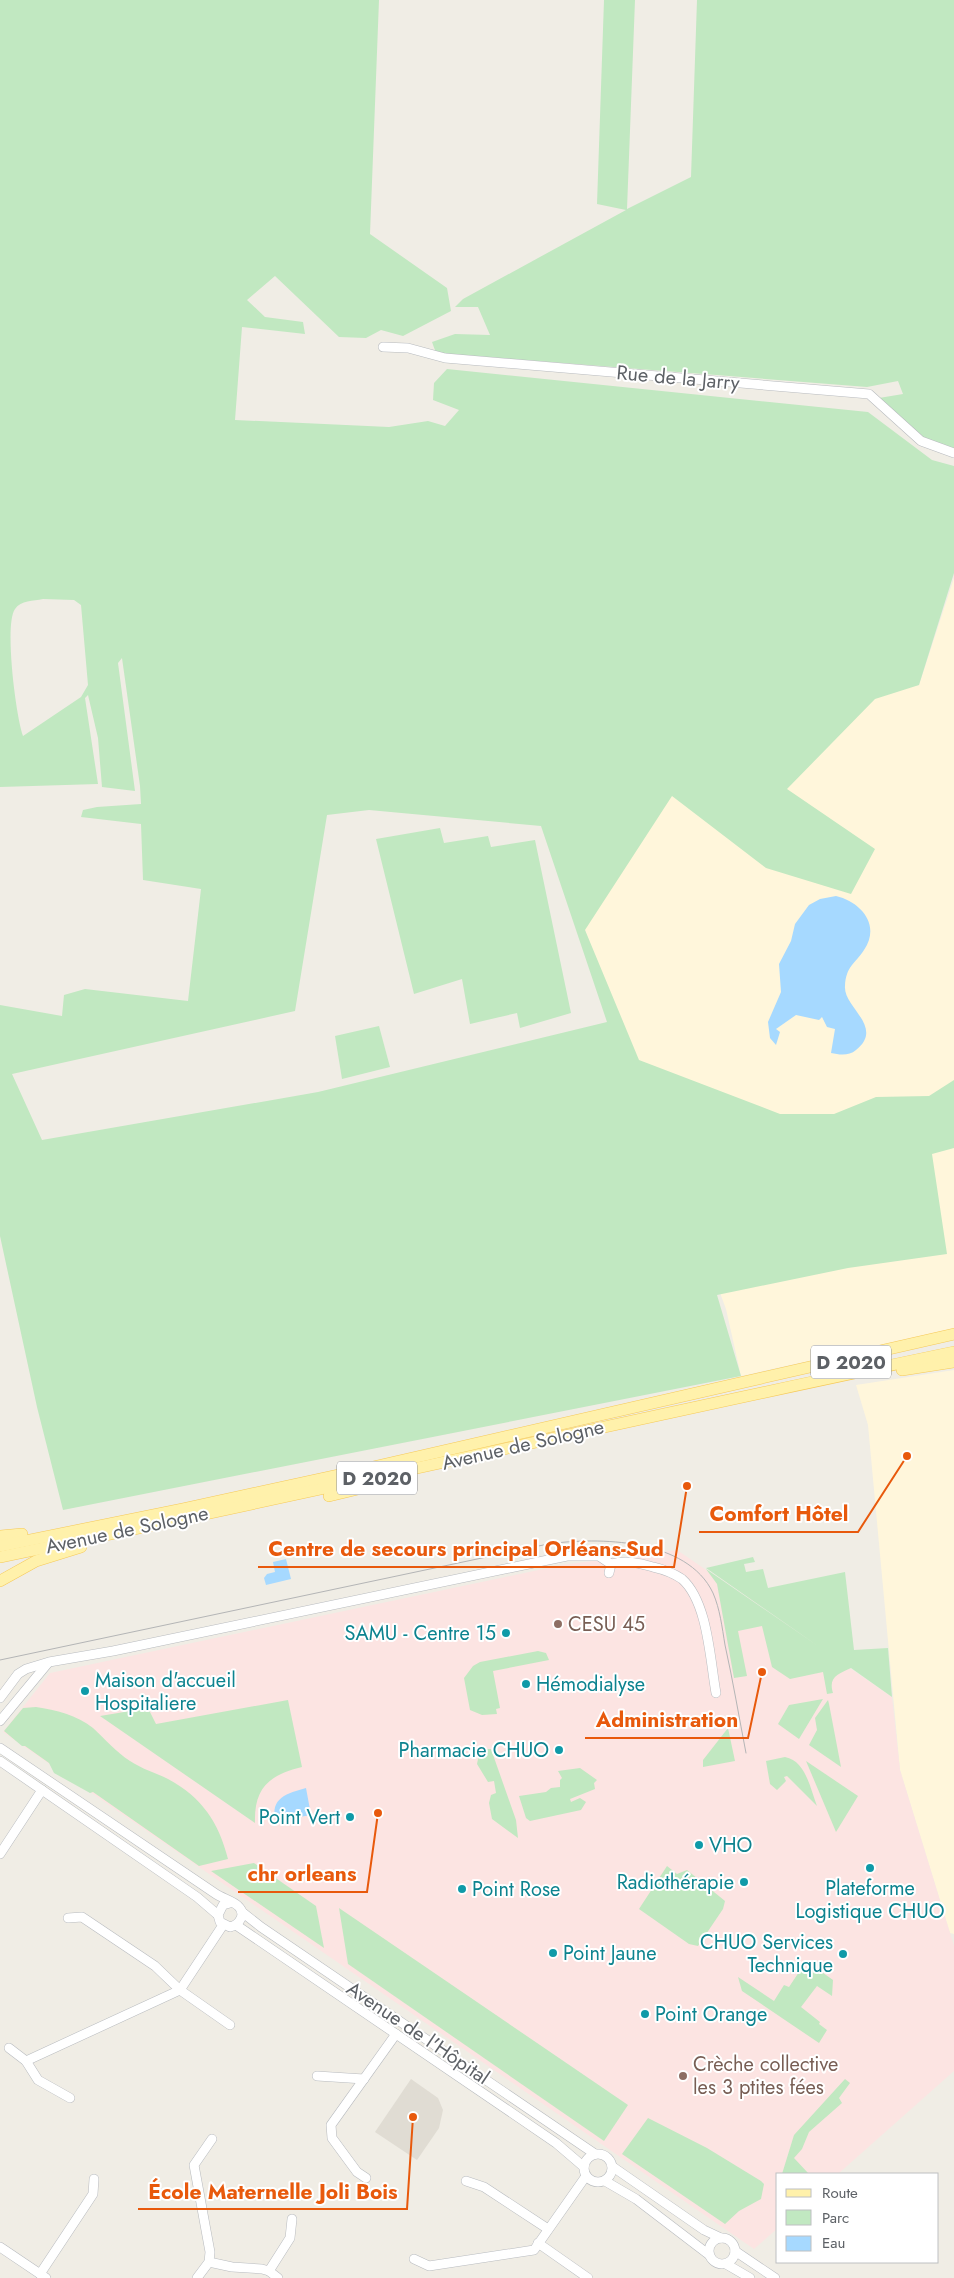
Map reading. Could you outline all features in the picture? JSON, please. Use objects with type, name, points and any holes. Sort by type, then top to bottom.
[{"type":"main road","points":[[664,1401],[748,1380],[954,1334]]},
{"type":"main road","name":"D 2020","points":[[0,1546],[338,1475],[664,1401],[954,1341]]},
{"type":"main road","name":"D 2020","points":[[752,1394],[954,1352]]},
{"type":"main road","points":[[752,1394],[954,1362]]},
{"type":"main road","name":"Avenue de Sologne","points":[[0,1557],[440,1464],[752,1394]]},
{"type":"main road","points":[[0,1580],[36,1561],[83,1546],[363,1489],[440,1464]]},
{"type":"main road","points":[[0,1536],[136,1518]]},
{"type":"street","name":"Rue de la Jarry","points":[[382,347],[408,348],[445,358],[870,394],[921,441],[954,453]]},
{"type":"street","points":[[0,1698],[18,1674],[26,1669],[49,1662],[113,1652],[567,1556],[599,1556],[610,1568],[621,1561],[635,1562],[656,1568],[681,1579],[694,1595],[701,1612],[716,1693]]},
{"type":"street","points":[[0,1721],[20,1694],[49,1662]]},
{"type":"street","points":[[11,1683],[20,1694]]},
{"type":"street","points":[[0,1748],[230,1903],[236,1904],[242,1912],[241,1919],[236,1925],[230,1927],[223,1925],[218,1915],[197,1897],[0,1761]]},
{"type":"street","points":[[0,1854],[42,1790]]},
{"type":"street","points":[[218,1915],[220,1908],[230,1903]]},
{"type":"street","name":"Avenue de l'Hôpital","points":[[242,1912],[261,1928],[595,2154]]},
{"type":"street","points":[[68,1918],[82,1916],[155,1966],[180,1990],[230,2025]]},
{"type":"street","points":[[26,2061],[180,1990],[223,1925]]},
{"type":"street","name":"Avenue de l'Hôpital","points":[[236,1925],[556,2143],[585,2172]]},
{"type":"street","points":[[386,2028],[394,2017]]},
{"type":"street","points":[[366,2178],[356,2172],[332,2138],[331,2125],[364,2079],[398,2036],[408,2027]]},
{"type":"street","points":[[9,2048],[26,2061],[38,2080],[70,2098]]},
{"type":"street","points":[[317,2076],[364,2079]]},
{"type":"street","points":[[197,2278],[209,2262],[210,2252],[194,2165],[212,2139]]},
{"type":"street","points":[[414,2259],[430,2266],[534,2250],[585,2172],[587,2158],[595,2154],[607,2156],[613,2167],[704,2230],[730,2241],[735,2251],[775,2278]]},
{"type":"street","points":[[585,2172],[597,2182],[605,2180],[611,2175],[613,2167]]},
{"type":"street","points":[[0,2247],[43,2276],[93,2194],[94,2179]]},
{"type":"street","points":[[605,2180],[652,2211],[708,2254],[715,2263],[726,2264],[750,2278]]},
{"type":"street","points":[[466,2181],[484,2187],[548,2229]]},
{"type":"street","points":[[269,2271],[290,2238],[292,2219]]},
{"type":"street","points":[[708,2254],[712,2241],[721,2238]]},
{"type":"street","points":[[538,2243],[588,2278]]},
{"type":"street","points":[[726,2264],[733,2259],[735,2251]]},
{"type":"street","points":[[209,2262],[232,2267],[269,2271],[278,2278]]},
{"type":"shaded area","points":[[954,578],[954,1329],[741,1376],[726,1309],[585,930],[531,770],[919,685]]},
{"type":"shaded area","points":[[954,1370],[954,1934],[950,1933],[900,1770],[868,1425],[856,1385]]},
{"type":"shaded area","points":[[677,1550],[892,1697],[900,1770],[954,1946],[954,2071],[839,2173],[776,2173],[776,2230],[754,2249],[3,1732],[50,1673],[562,1565]]},
{"type":"shaded area","points":[[411,2079],[438,2098],[443,2110],[439,2128],[417,2160],[375,2132]]},
{"type":"green space","points":[[0,0],[379,0],[370,234],[447,288],[451,311],[403,336],[381,330],[366,338],[339,337],[275,276],[247,300],[265,317],[303,322],[305,334],[242,327],[235,420],[389,427],[428,421],[445,426],[459,410],[433,400],[434,383],[447,369],[868,412],[932,460],[954,466],[954,573],[919,685],[875,699],[787,789],[875,849],[851,894],[766,868],[672,796],[585,930],[639,1060],[780,1114],[834,1114],[876,1097],[929,1096],[954,1080],[954,1148],[932,1154],[947,1254],[848,1268],[717,1295],[741,1376],[63,1510],[37,1407],[0,1236],[0,1005],[62,1016],[64,995],[85,989],[188,1001],[201,889],[143,880],[141,824],[81,817],[83,810],[97,807],[141,804],[122,658],[118,663],[135,791],[102,787],[98,738],[88,695],[85,698],[98,784],[0,787]],"holes":[[[43,599],[74,600],[81,605],[88,685],[81,697],[23,736],[17,710],[12,671],[12,618],[15,609],[21,604]],[[369,810],[541,826],[607,1022],[318,1092],[42,1140],[12,1074],[295,1011],[327,815]]]},
{"type":"green space","points":[[604,0],[635,0],[627,209],[691,177],[697,0],[954,0],[954,450],[923,439],[879,398],[903,394],[898,381],[867,387],[436,353],[432,342],[455,334],[490,335],[478,307],[455,307],[463,299],[626,210],[597,204]]},
{"type":"green space","points":[[440,828],[444,843],[488,836],[491,847],[535,840],[571,1013],[520,1028],[517,1013],[470,1024],[462,979],[414,994],[376,839]]},
{"type":"green space","points":[[379,1026],[390,1067],[342,1079],[335,1036]]},
{"type":"green space","points":[[753,1557],[755,1562],[744,1564],[746,1572],[763,1569],[768,1588],[845,1572],[854,1650],[888,1648],[892,1697],[851,1668],[835,1677],[832,1683],[833,1693],[827,1694],[823,1672],[790,1679],[772,1667],[762,1626],[738,1631],[747,1676],[734,1678],[717,1584],[706,1569],[818,1646],[706,1568]]},
{"type":"green space","points":[[538,1651],[546,1653],[549,1660],[493,1671],[500,1708],[496,1709],[497,1714],[482,1715],[470,1710],[464,1678],[473,1666],[480,1662]]},
{"type":"green space","points":[[823,1699],[799,1739],[778,1724],[789,1705]]},
{"type":"green space","points":[[288,1700],[302,1767],[280,1774],[265,1785],[257,1801],[255,1823],[100,1716],[148,1708],[156,1724]]},
{"type":"green space","points":[[828,1700],[841,1767],[809,1745],[817,1730],[815,1718]]},
{"type":"green space","points":[[36,1707],[73,1716],[87,1723],[115,1750],[130,1761],[180,1786],[200,1803],[207,1812],[220,1834],[228,1859],[199,1866],[93,1792],[90,1793],[54,1773],[49,1763],[25,1746],[22,1746],[4,1731],[23,1708]]},
{"type":"green space","points":[[728,1728],[735,1761],[703,1767],[703,1760]]},
{"type":"green space","points":[[486,1749],[491,1749],[516,1820],[518,1838],[492,1819],[489,1803],[491,1795],[496,1793],[494,1781],[488,1782],[477,1764],[479,1754]]},
{"type":"green space","points":[[785,1757],[798,1764],[803,1770],[817,1806],[787,1776],[784,1777],[786,1781],[777,1790],[770,1784],[766,1761]]},
{"type":"green space","points":[[806,1761],[858,1796],[836,1832]]},
{"type":"green space","points":[[580,1768],[597,1780],[594,1783],[595,1789],[570,1799],[571,1802],[580,1798],[586,1802],[581,1810],[530,1821],[526,1818],[519,1796],[546,1792],[551,1788],[560,1787],[560,1780],[562,1778],[558,1771]]},
{"type":"green space","points":[[254,1863],[316,1906],[324,1948],[211,1871]]},
{"type":"green space","points":[[667,1866],[677,1874],[687,1870],[725,1901],[723,1909],[698,1946],[689,1944],[639,1909]]},
{"type":"green space","points":[[339,1908],[628,2105],[604,2141],[348,1964]]},
{"type":"green space","points":[[812,1965],[833,1980],[832,1996],[817,1986],[801,2007],[827,2030],[819,2043],[742,1991],[738,1977],[774,2001],[784,1985],[789,1987],[803,1966],[808,1970]]},
{"type":"green space","points":[[845,2079],[850,2083],[839,2098],[842,2103],[809,2132],[802,2149],[794,2158],[808,2173],[782,2173],[794,2135]]},
{"type":"green space","points":[[648,2118],[707,2148],[761,2181],[764,2184],[761,2199],[739,2211],[725,2224],[622,2154]]},
{"type":"water","points":[[836,896],[853,903],[866,916],[869,924],[869,941],[849,970],[845,986],[850,1002],[865,1025],[864,1042],[856,1050],[847,1054],[831,1053],[835,1029],[827,1027],[822,1017],[819,1020],[796,1015],[776,1029],[780,1032],[776,1045],[770,1038],[768,1022],[781,992],[779,964],[791,941],[795,924],[809,905],[820,899]]},
{"type":"water","points":[[286,1559],[291,1579],[266,1585],[264,1578],[267,1574],[275,1572],[273,1562]]},
{"type":"water","points":[[306,1788],[311,1815],[276,1821],[275,1807],[278,1802],[293,1792]]},
{"type":"tram line","points":[[0,1660],[548,1544],[591,1541],[640,1545],[663,1551],[683,1561],[700,1575],[713,1593],[721,1618],[746,1753]]},
{"type":"place","name":"Comfort Hôtel","points":[[907,1456]]},
{"type":"place","name":"Centre de secours principal Orléans-Sud","points":[[687,1486]]},
{"type":"place","name":"CESU 45","points":[[558,1624]]},
{"type":"place","name":"SAMU - Centre 15","points":[[506,1633]]},
{"type":"place","name":"Administration","points":[[762,1672]]},
{"type":"place","name":"Hémodialyse","points":[[526,1684]]},
{"type":"place","name":"Maison d'accueil Hospitaliere","points":[[85,1691]]},
{"type":"place","name":"Pharmacie CHUO","points":[[559,1750]]},
{"type":"place","name":"chr orleans","points":[[378,1813]]},
{"type":"place","name":"Point Vert","points":[[350,1817]]},
{"type":"place","name":"VHO","points":[[699,1845]]},
{"type":"place","name":"Plateforme Logistique CHUO","points":[[870,1868]]},
{"type":"place","name":"Radiothérapie","points":[[744,1882]]},
{"type":"place","name":"Point Rose","points":[[462,1889]]},
{"type":"place","name":"Point Jaune","points":[[553,1953]]},
{"type":"place","name":"CHUO Services Technique","points":[[843,1954]]},
{"type":"place","name":"Point Orange","points":[[645,2014]]},
{"type":"place","name":"Crèche collective les 3 ptites fées","points":[[683,2076]]},
{"type":"place","name":"École Maternelle Joli Bois","points":[[413,2117]]}]
